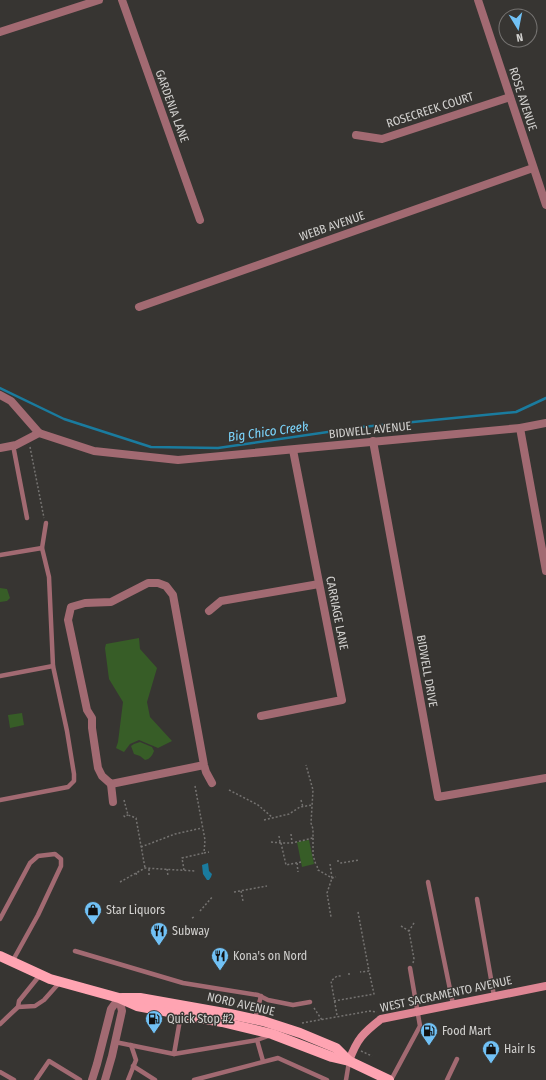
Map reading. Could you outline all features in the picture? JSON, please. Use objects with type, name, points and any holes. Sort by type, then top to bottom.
[{"type":"main road","name":"NORD AVENUE","points":[[0,956],[60,982],[119,998],[137,1006],[222,1022],[272,1034],[349,1062],[390,1080]]},
{"type":"main road","name":"NORD AVENUE","points":[[119,998],[140,998],[255,1019],[300,1033],[336,1048],[349,1062]]},
{"type":"street","points":[[0,32],[99,0]]},
{"type":"street","name":"GARDENIA LANE","points":[[122,0],[200,220]]},
{"type":"street","name":"ROSE AVENUE","points":[[478,0],[546,205]]},
{"type":"street","name":"ROSECREEK COURT","points":[[356,135],[382,139],[510,97]]},
{"type":"street","name":"WEBB AVENUE","points":[[139,307],[533,168]]},
{"type":"street","name":"BIDWELL AVENUE","points":[[0,395],[11,402],[39,432],[94,451],[178,460],[520,428],[546,423]]},
{"type":"street","points":[[520,428],[546,571]]},
{"type":"street","points":[[0,448],[16,445],[39,432]]},
{"type":"street","name":"BIDWELL DRIVE","points":[[373,441],[438,797],[546,778]]},
{"type":"street","name":"CARRIAGE LANE","points":[[261,716],[342,700],[292,450]]},
{"type":"street","points":[[113,802],[111,784],[102,776],[98,768],[92,718],[86,710],[68,620],[71,607],[85,603],[111,602],[148,583],[158,583],[166,586],[173,595],[204,765],[212,783]]},
{"type":"street","points":[[209,611],[221,601],[319,584]]},
{"type":"street","points":[[111,784],[204,765]]},
{"type":"street","name":"WEST SACRAMENTO AVENUE","points":[[349,1062],[355,1045],[367,1030],[381,1018],[546,986]]},
{"type":"street","points":[[104,1080],[116,1042],[122,1011],[119,998]]},
{"type":"street","points":[[92,1080],[111,1009],[119,998]]},
{"type":"lane","points":[[13,446],[27,518]]},
{"type":"lane","points":[[0,800],[68,787],[74,781],[67,732],[53,666],[49,577],[42,548],[46,523]]},
{"type":"lane","points":[[0,555],[42,548]]},
{"type":"lane","points":[[0,676],[53,666]]},
{"type":"lane","points":[[0,920],[30,863],[38,856],[44,855],[55,854],[61,859],[61,866],[38,915],[12,962]]},
{"type":"lane","points":[[428,882],[452,1004]]},
{"type":"lane","points":[[476,899],[494,996]]},
{"type":"lane","points":[[75,951],[183,983],[261,996],[268,1000],[293,1005],[310,1002]]},
{"type":"lane","points":[[390,1080],[420,1026],[410,968]]},
{"type":"lane","points":[[18,1008],[19,1001],[40,974]]},
{"type":"lane","points":[[0,1024],[18,1008],[34,1006],[44,1000],[60,982]]},
{"type":"lane","points":[[255,1019],[261,996]]},
{"type":"lane","points":[[174,1054],[181,1014]]},
{"type":"lane","points":[[116,1042],[174,1054],[257,1040],[272,1034]]},
{"type":"lane","points":[[257,1040],[263,1061]]},
{"type":"lane","points":[[128,1080],[136,1060],[131,1045]]},
{"type":"lane","points":[[194,1080],[278,1058],[327,1080]]},
{"type":"lane","points":[[447,1080],[457,1059]]},
{"type":"lane","points":[[36,1080],[49,1061],[80,1080]]},
{"type":"lane","points":[[346,1080],[349,1062]]},
{"type":"lane","points":[[133,1066],[155,1080]]},
{"type":"lane","points":[[0,1072],[14,1080]]},
{"type":"path","points":[[30,447],[44,513]]},
{"type":"path","points":[[306,765],[313,790],[311,823],[313,829],[313,855],[318,870],[332,878],[336,877]]},
{"type":"path","points":[[195,786],[205,840],[204,853]]},
{"type":"path","points":[[229,790],[258,805],[273,818]]},
{"type":"path","points":[[124,800],[128,815]]},
{"type":"path","points":[[301,800],[303,807]]},
{"type":"path","points":[[264,820],[289,814],[303,807],[312,805]]},
{"type":"path","points":[[125,817],[124,816],[128,815]]},
{"type":"path","points":[[128,815],[136,818],[145,868]]},
{"type":"path","points":[[141,847],[175,834],[202,828]]},
{"type":"path","points":[[291,834],[292,843]]},
{"type":"path","points":[[280,836],[286,865],[301,862]]},
{"type":"path","points":[[271,842],[292,843],[313,838]]},
{"type":"path","points":[[184,870],[182,858],[209,852]]},
{"type":"path","points":[[337,861],[341,863],[359,860]]},
{"type":"path","points":[[297,863],[298,872]]},
{"type":"path","points":[[330,864],[332,878],[327,893],[331,917]]},
{"type":"path","points":[[120,882],[145,868],[195,871]]},
{"type":"path","points":[[149,868],[149,875]]},
{"type":"path","points":[[167,869],[168,876]]},
{"type":"path","points":[[136,873],[137,877]]},
{"type":"path","points":[[234,892],[267,886]]},
{"type":"path","points":[[241,891],[243,901]]},
{"type":"path","points":[[200,911],[213,896]]},
{"type":"path","points":[[334,1001],[374,994],[358,912]]},
{"type":"path","points":[[413,962],[414,959],[409,932],[414,924]]},
{"type":"path","points":[[401,926],[409,932]]},
{"type":"path","points":[[360,972],[369,971]]},
{"type":"path","points":[[337,1015],[331,981],[336,976],[341,976]]},
{"type":"path","points":[[310,1002],[322,1020]]},
{"type":"path","points":[[299,1024],[370,1011],[394,1015]]},
{"type":"green space","points":[[0,588],[7,589],[10,598],[7,601],[0,602]]},
{"type":"green space","points":[[139,638],[140,649],[157,668],[147,702],[150,717],[172,741],[158,748],[139,740],[130,744],[124,752],[116,748],[123,702],[109,679],[105,648],[106,644]]},
{"type":"green space","points":[[22,713],[24,725],[10,728],[8,715]]},
{"type":"green space","points":[[140,742],[152,747],[154,751],[151,757],[147,760],[134,754],[131,746]]},
{"type":"green space","points":[[309,840],[314,864],[302,867],[297,842]]},
{"type":"water","points":[[208,863],[209,871],[212,874],[209,880],[207,880],[203,874],[202,865]]},
{"type":"waterway","name":"Big Chico Creek","points":[[0,388],[64,419],[151,447],[218,448],[362,427],[516,412],[546,398]]},
{"type":"place","name":"Star Liquors","points":[[93,925]]},
{"type":"place","name":"Subway","points":[[159,946]]},
{"type":"place","name":"Kona's on Nord","points":[[220,971]]},
{"type":"place","name":"Quick Stop #2","points":[[154,1034]]},
{"type":"place","name":"Food Mart","points":[[429,1046]]},
{"type":"place","name":"Hair Is","points":[[491,1064]]}]
